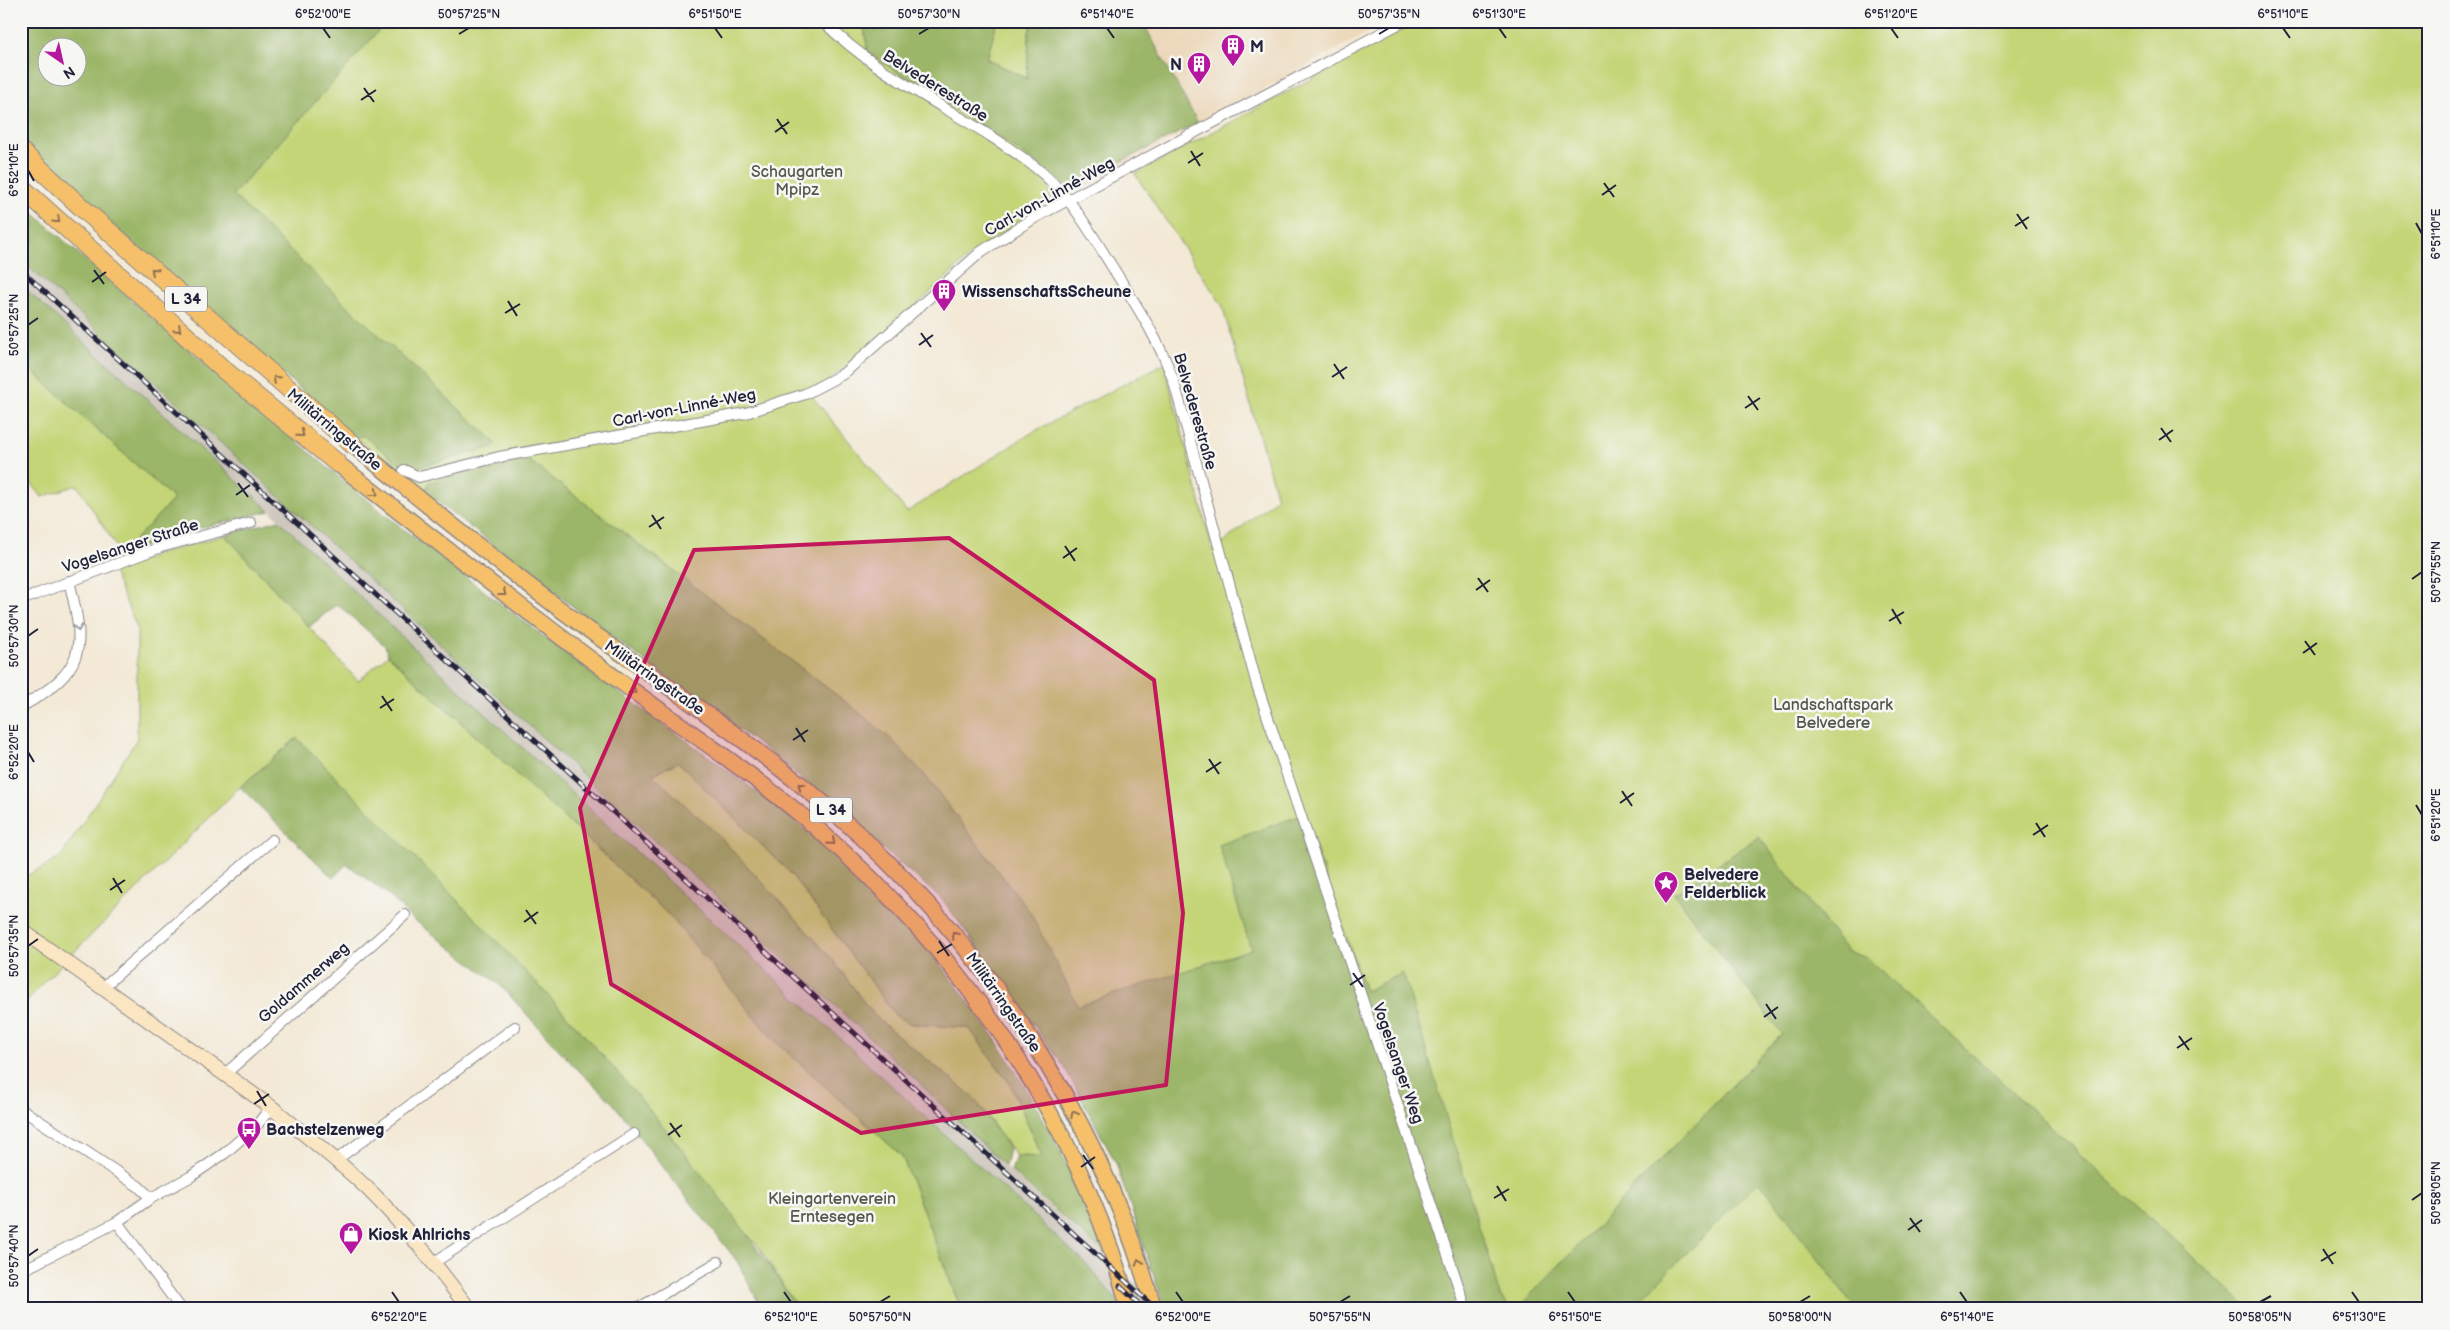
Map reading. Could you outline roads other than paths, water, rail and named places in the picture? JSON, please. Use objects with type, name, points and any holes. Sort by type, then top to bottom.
[{"type":"highway","name":"Militärringstraße","points":[[21,151],[80,206],[353,445]]},
{"type":"highway","name":"Militärringstraße","points":[[21,187],[224,370],[337,463]]},
{"type":"main road","name":"Militärringstraße","points":[[353,445],[550,602],[777,766],[834,812],[929,905],[978,962],[1022,1022],[1046,1062],[1087,1138],[1119,1208],[1154,1309]]},
{"type":"main road","name":"Militärringstraße","points":[[337,463],[546,626],[763,785],[832,842],[911,919],[957,973],[1001,1033],[1029,1077],[1067,1147],[1097,1215],[1123,1284],[1130,1309]]},
{"type":"street","name":"Belvederestraße","points":[[823,21],[842,41],[876,66],[1036,167],[1069,199],[1162,349],[1174,382],[1257,685]]},
{"type":"street","name":"Carl-von-Linné-Weg","points":[[404,470],[419,477],[500,457],[746,413],[805,394],[842,374],[982,251],[1036,217],[1404,21]]},
{"type":"street","name":"Vogelsanger Straße","points":[[21,600],[69,580],[161,547],[251,523]]},
{"type":"street","points":[[21,707],[50,689],[68,674],[76,660],[80,633],[69,580]]},
{"type":"street","name":"Vogelsanger Weg","points":[[1257,685],[1466,1309]]},
{"type":"street","points":[[102,988],[272,840]]},
{"type":"street","name":"Goldammerweg","points":[[224,1074],[405,915]]},
{"type":"street","points":[[21,930],[271,1108],[335,1161],[372,1193],[433,1263],[469,1309]]},
{"type":"street","points":[[335,1161],[515,1027]]},
{"type":"street","points":[[21,1272],[117,1222],[151,1198],[190,1177],[225,1153],[257,1125],[271,1108]]},
{"type":"street","points":[[21,1109],[138,1186],[151,1198]]},
{"type":"street","points":[[433,1263],[634,1134]]},
{"type":"street","points":[[117,1222],[179,1306]]},
{"type":"street","points":[[637,1309],[718,1262]]},
{"type":"railway","points":[[21,270],[1156,1309]]},
{"type":"railway","points":[[1120,1286],[1144,1309]]},
{"type":"place","name":"M","points":[[1233,67]]},
{"type":"place","name":"N","points":[[1199,85]]},
{"type":"place","name":"WissenschaftsScheune","points":[[944,312]]},
{"type":"place","name":"Belvedere Felderblick","points":[[1666,904]]},
{"type":"place","name":"Bachstelzenweg","points":[[249,1150]]},
{"type":"place","name":"Kiosk Ahlrichs","points":[[351,1255]]},
{"type":"park label","name":"Schaugarten Mpipz","points":[[797,180]]},
{"type":"park label","name":"Landschaftspark Belvedere","points":[[1833,713]]},
{"type":"park label","name":"Kleingartenverein Erntesegen","points":[[832,1207]]}]
